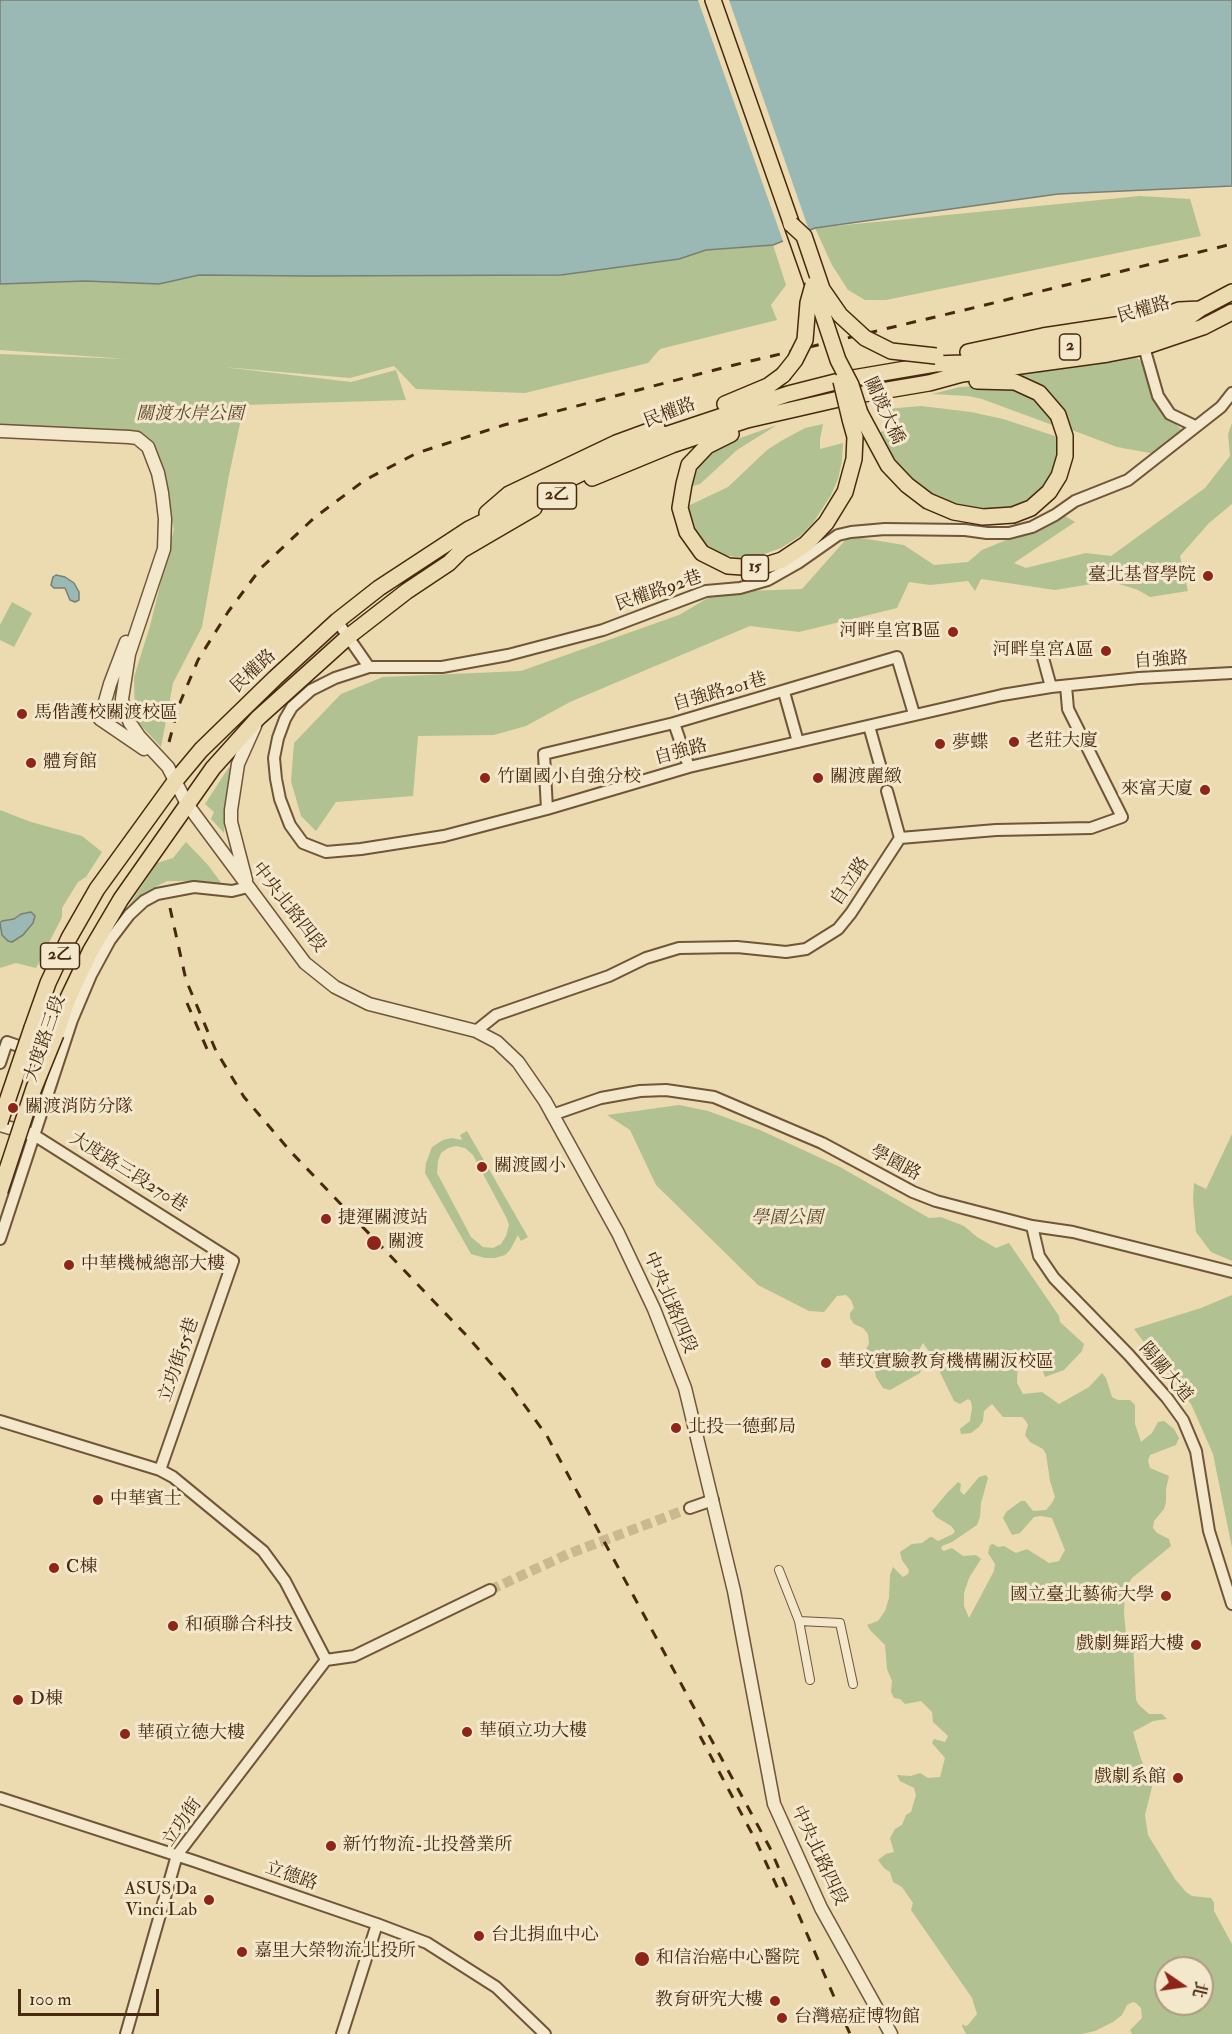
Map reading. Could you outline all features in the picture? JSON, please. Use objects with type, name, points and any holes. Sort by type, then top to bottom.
[{"type":"main road","name":"關渡大橋","points":[[713,0],[838,360],[842,388],[855,416],[880,453],[907,485],[928,501],[954,512],[983,517],[1012,515],[1031,508],[1050,492],[1059,476],[1065,456],[1065,436],[1058,415],[1047,400],[1032,389],[1015,382],[988,380],[929,383]]},
{"type":"main road","points":[[791,224],[804,237],[822,289],[840,315],[865,339],[891,351],[936,356],[973,351],[1043,336],[1159,317],[1179,310],[1200,309]]},
{"type":"main road","points":[[469,529],[509,494],[616,443],[768,386],[783,375],[805,340],[808,303],[813,285]]},
{"type":"main road","name":"民權路","points":[[213,768],[258,718],[349,636],[462,550],[517,516],[670,440],[788,394],[847,379],[935,364],[962,363],[1123,339],[1182,322],[1200,309],[1232,292]]},
{"type":"main road","name":"民權路","points":[[201,750],[337,621],[379,588],[469,529],[616,456],[747,420],[852,396],[929,383],[962,374],[1144,347],[1203,327],[1232,312]]},
{"type":"main road","name":"關渡大橋","points":[[788,412],[765,423],[724,436],[707,446],[689,465],[680,508],[687,532],[702,553],[728,566],[757,568],[782,560],[806,544],[826,524],[845,492],[854,459],[855,416]]},
{"type":"main road","name":"大度路三段","points":[[0,1123],[48,983],[69,938],[92,899],[176,780],[201,750]]},
{"type":"main road","name":"大度路三段","points":[[0,1191],[34,1089],[68,998],[91,950],[121,899],[213,768]]},
{"type":"street","points":[[1144,347],[1158,396],[1170,414],[1195,426],[1221,407],[1232,393]]},
{"type":"street","name":"民權路92巷","points":[[369,667],[442,667],[508,656],[603,630],[706,591],[740,588],[768,580],[798,563],[838,535],[851,532],[885,529],[1009,533],[1032,527],[1075,501],[1128,480],[1195,426]]},
{"type":"street","points":[[0,431],[129,437],[143,441],[148,447],[158,473],[165,519],[164,549],[129,654],[122,699],[130,723],[139,736]]},
{"type":"street","points":[[100,719],[122,650],[141,615]]},
{"type":"street","points":[[337,621],[369,667]]},
{"type":"street","points":[[1042,654],[1052,687]]},
{"type":"street","name":"自強路201巷","points":[[547,809],[544,754],[674,723],[897,657],[914,714]]},
{"type":"street","name":"自強路","points":[[369,667],[335,678],[311,690],[292,706],[278,738],[274,758],[276,779],[280,799],[290,825],[303,843],[326,852],[444,836],[547,809],[689,767],[1002,695],[1139,678],[1232,674]]},
{"type":"street","points":[[887,791],[900,838],[996,830],[1091,828],[1122,817],[1068,709],[1066,686]]},
{"type":"street","points":[[784,692],[798,742]]},
{"type":"street","points":[[100,719],[116,717],[139,736],[164,762]]},
{"type":"street","points":[[248,887],[231,822],[231,810],[238,764],[258,718]]},
{"type":"street","points":[[100,719],[164,762]]},
{"type":"street","points":[[674,723],[689,767]]},
{"type":"street","points":[[869,726],[884,779]]},
{"type":"street","name":"中央北路四段","points":[[164,762],[176,780],[187,804],[305,963],[335,987],[369,1004],[476,1031],[497,1042],[518,1062],[535,1084],[618,1233],[654,1309],[685,1388],[749,1662],[774,1804],[821,1908],[891,2034]]},
{"type":"street","name":"自立路","points":[[476,1031],[496,1015],[609,976],[646,958],[679,948],[737,947],[786,952],[806,949],[838,928],[851,913],[900,838]]},
{"type":"street","name":"大度路三段","points":[[0,1239],[72,1020],[110,940],[129,915],[144,901],[157,894],[194,887],[232,891],[248,887]]},
{"type":"street","name":"大度路三段","points":[[0,1063],[7,1042],[59,1060]]},
{"type":"street","name":"學園路","points":[[552,1114],[601,1098],[640,1091],[666,1090],[714,1097],[822,1143],[913,1192],[959,1208],[1032,1226],[1073,1232],[1232,1272]]},
{"type":"street","name":"大度路三段270巷","points":[[0,1123],[34,1135],[233,1261]]},
{"type":"street","name":"陽關大道","points":[[1032,1226],[1039,1256],[1054,1278],[1129,1355],[1183,1420],[1196,1451],[1209,1531],[1232,1604]]},
{"type":"street","name":"立功街55巷","points":[[160,1470],[233,1261]]},
{"type":"street","points":[[0,1421],[160,1470],[173,1477],[263,1551],[285,1581],[326,1660],[354,1656],[490,1590]]},
{"type":"street","points":[[690,1508],[713,1500]]},
{"type":"street","points":[[779,1570],[799,1621],[810,1680]]},
{"type":"street","points":[[799,1621],[840,1623],[853,1684]]},
{"type":"street","name":"立功街","points":[[126,2034],[177,1855],[326,1660]]},
{"type":"street","name":"立德路","points":[[0,1798],[177,1855],[427,1943],[496,1986],[545,2034]]},
{"type":"street","points":[[342,2034],[377,1924]]},
{"type":"green space","points":[[1140,196],[1190,199],[1201,236],[886,300],[865,300],[848,290],[832,265],[815,228]]},
{"type":"green space","name":"關渡水岸公園","points":[[773,245],[786,285],[771,305],[777,320],[660,349],[648,363],[525,393],[416,389],[394,366],[350,378],[223,367],[351,382],[396,370],[406,400],[244,405],[202,627],[173,683],[161,747],[135,719],[134,677],[150,626],[174,529],[154,451],[142,437],[0,432],[0,354],[127,359],[0,350],[0,284],[5,282],[85,281],[159,284],[199,275],[561,275],[679,259],[706,250]]},
{"type":"green space","points":[[1134,356],[1141,361],[1146,370],[1166,416],[1182,432],[1156,452],[1117,447],[1072,430],[1060,405],[1042,386],[1005,373]]},
{"type":"green space","points":[[995,385],[1027,392],[1049,413],[1055,426],[982,399],[932,394],[960,387]]},
{"type":"green space","points":[[921,406],[971,412],[1003,419],[1058,437],[1057,460],[1052,474],[1031,500],[1018,508],[970,511],[936,498],[921,487],[897,462],[887,449],[880,432],[901,428],[898,418],[886,409]]},
{"type":"green space","points":[[1232,423],[1232,504],[1209,523],[1180,556],[1188,591],[1150,597],[1138,590],[1110,581],[1055,590],[981,579],[975,591],[968,581],[930,585],[909,582],[897,608],[799,632],[750,626],[570,702],[526,726],[494,735],[418,736],[413,796],[336,802],[316,831],[301,816],[291,781],[294,743],[341,694],[383,677],[521,671],[679,615],[718,592],[802,589],[849,536],[904,545],[934,565],[968,562],[982,550],[1065,516],[1075,522],[1014,563],[1026,568],[1086,553],[1111,556],[1205,488],[1230,456],[1228,434]]},
{"type":"green space","points":[[823,424],[820,449],[843,443],[842,461],[831,495],[813,523],[800,536],[781,548],[750,559],[723,555],[708,547],[698,536],[688,506],[728,487],[767,450],[781,441],[805,428]]},
{"type":"green space","points":[[777,425],[737,450],[700,484],[690,487],[700,464],[718,447]]},
{"type":"green space","points":[[12,602],[32,613],[14,647],[0,640],[0,625]]},
{"type":"green space","points":[[229,767],[231,770],[225,801],[224,833],[211,819],[214,812],[205,804]]},
{"type":"green space","points":[[0,810],[31,822],[82,836],[102,852],[86,877],[78,882],[62,908],[62,917],[36,968],[16,963],[0,968]]},
{"type":"green space","points":[[186,842],[208,865],[225,888],[193,881],[167,881],[143,893],[132,906],[128,907],[157,863],[173,858]]},
{"type":"green space","name":"學園公園","points":[[679,1105],[708,1111],[760,1130],[840,1167],[929,1218],[941,1217],[964,1226],[996,1248],[1009,1243],[1059,1316],[1060,1322],[1084,1344],[1082,1351],[1064,1370],[1045,1377],[1041,1366],[1029,1350],[1022,1350],[1018,1355],[1017,1383],[1023,1394],[1042,1392],[1059,1404],[1089,1387],[1102,1373],[1112,1397],[1118,1400],[1130,1400],[1135,1405],[1135,1424],[1141,1442],[1152,1433],[1158,1422],[1164,1421],[1174,1429],[1179,1438],[1176,1445],[1150,1455],[1148,1461],[1150,1468],[1169,1476],[1164,1509],[1154,1521],[1153,1528],[1157,1533],[1169,1539],[1171,1546],[1132,1578],[1125,1590],[1124,1613],[1126,1634],[1128,1640],[1133,1644],[1136,1700],[1149,1714],[1162,1714],[1167,1719],[1153,1721],[1133,1732],[1152,1787],[1145,1815],[1148,1835],[1175,1879],[1186,1892],[1192,1896],[1211,1898],[1214,1911],[1232,1944],[1232,2034],[1132,2034],[1130,2030],[1142,2018],[1141,2008],[1133,2002],[1127,2005],[1122,2015],[1113,2022],[1095,2031],[1082,2034],[966,2034],[963,2024],[968,2025],[977,2014],[972,1998],[911,1910],[913,1903],[902,1887],[893,1882],[890,1872],[878,1860],[894,1852],[890,1838],[895,1829],[902,1825],[906,1815],[911,1812],[916,1795],[914,1788],[900,1781],[897,1775],[911,1776],[920,1773],[928,1778],[940,1777],[945,1758],[932,1743],[934,1739],[945,1742],[948,1736],[933,1722],[932,1712],[921,1701],[905,1704],[900,1699],[894,1698],[891,1692],[892,1681],[887,1669],[885,1645],[867,1625],[878,1621],[885,1611],[893,1567],[903,1577],[908,1574],[909,1570],[900,1552],[930,1537],[938,1541],[955,1531],[936,1517],[932,1511],[958,1482],[961,1484],[960,1491],[964,1495],[979,1477],[986,1475],[988,1478],[977,1525],[942,1546],[941,1549],[944,1551],[952,1548],[963,1556],[976,1555],[981,1559],[969,1578],[964,1593],[964,1606],[969,1618],[994,1571],[995,1564],[988,1553],[990,1545],[1004,1546],[1016,1553],[1027,1549],[1049,1563],[1059,1561],[1065,1550],[1052,1518],[1034,1517],[1020,1533],[1012,1535],[1003,1518],[1006,1512],[1021,1501],[1025,1501],[1033,1511],[1046,1510],[1052,1503],[1055,1497],[1046,1454],[1043,1449],[1030,1442],[1025,1435],[1028,1425],[1022,1417],[1003,1417],[992,1404],[984,1411],[983,1421],[979,1427],[971,1433],[961,1434],[960,1429],[970,1421],[971,1401],[968,1399],[960,1404],[954,1401],[931,1354],[923,1343],[918,1352],[920,1373],[890,1390],[883,1388],[866,1353],[869,1344],[868,1334],[863,1328],[854,1324],[850,1318],[850,1313],[854,1308],[851,1300],[846,1295],[837,1296],[824,1312],[809,1311],[758,1285],[656,1185],[630,1130],[607,1115]]},
{"type":"green space","points":[[467,1131],[528,1237],[521,1241],[518,1235],[505,1255],[485,1258],[471,1254],[425,1173],[432,1147],[443,1140],[452,1138],[462,1140],[460,1135]],"holes":[[[456,1146],[465,1148],[473,1155],[509,1225],[501,1244],[493,1248],[483,1247],[471,1237],[437,1173],[441,1153]]]},
{"type":"green space","points":[[1232,1134],[1232,1261],[1211,1252],[1196,1232],[1193,1199],[1194,1183],[1206,1189]]},
{"type":"green space","points":[[1232,1295],[1232,1548],[1213,1454],[1191,1404],[1134,1329],[1201,1308]]},
{"type":"water","points":[[0,0],[1232,0],[1232,186],[1058,194],[815,228],[773,245],[706,250],[679,259],[561,275],[199,275],[159,284],[85,281],[0,284]]},
{"type":"water","points":[[56,575],[65,577],[74,583],[79,592],[79,600],[75,602],[70,600],[65,588],[54,588],[51,585]]},
{"type":"water","points":[[31,912],[35,916],[33,923],[23,935],[12,942],[2,935],[0,923],[2,921]]},
{"type":"pier","points":[[698,0],[729,0],[810,233],[784,244]]},
{"type":"tunnel","points":[[490,1590],[568,1554],[690,1508]]},
{"type":"railway","points":[[169,742],[179,705],[198,660],[228,612],[261,568],[314,518],[365,480],[417,453],[504,425],[730,366],[1232,244]]},
{"type":"railway","points":[[170,908],[186,980],[216,1051],[244,1097],[291,1152],[466,1335],[509,1384],[547,1436],[770,1848],[850,2034]]},
{"type":"railway","points":[[187,1003],[207,1049]]},
{"type":"railway","points":[[700,1736],[756,1841],[779,1891]]},
{"type":"place","name":"臺北基督學院","points":[[1208,576]]},
{"type":"place","name":"河畔皇宮B區","points":[[953,632]]},
{"type":"place","name":"河畔皇宮A區","points":[[1106,651]]},
{"type":"place","name":"馬偕護校關渡校區","points":[[22,714]]},
{"type":"place","name":"老莊大廈","points":[[1014,742]]},
{"type":"place","name":"夢蝶","points":[[940,744]]},
{"type":"place","name":"體育館","points":[[31,763]]},
{"type":"place","name":"竹圍國小自強分校","points":[[485,778]]},
{"type":"place","name":"關渡麗緻","points":[[818,778]]},
{"type":"place","name":"來富天廈","points":[[1205,790]]},
{"type":"place","name":"關渡消防分隊","points":[[13,1108]]},
{"type":"place","name":"關渡國小","points":[[482,1167]]},
{"type":"place","name":"捷運關渡站","points":[[326,1219]]},
{"type":"place","name":"關渡","points":[[374,1243]]},
{"type":"place","name":"中華機械總部大樓","points":[[69,1265]]},
{"type":"place","name":"華玟實驗教育機構關汳校區","points":[[826,1363]]},
{"type":"place","name":"北投一德郵局","points":[[676,1428]]},
{"type":"place","name":"中華賓士","points":[[98,1500]]},
{"type":"place","name":"C棟","points":[[54,1568]]},
{"type":"place","name":"國立臺北藝術大學","points":[[1166,1596]]},
{"type":"place","name":"和碩聯合科技","points":[[173,1626]]},
{"type":"place","name":"戲劇舞蹈大樓","points":[[1196,1645]]},
{"type":"place","name":"D棟","points":[[18,1700]]},
{"type":"place","name":"華碩立功大樓","points":[[467,1732]]},
{"type":"place","name":"華碩立德大樓","points":[[125,1734]]},
{"type":"place","name":"戲劇系館","points":[[1178,1778]]},
{"type":"place","name":"新竹物流-北投營業所","points":[[331,1846]]},
{"type":"place","name":"ASUS Da Vinci Lab","points":[[209,1900]]},
{"type":"place","name":"台北捐血中心","points":[[479,1936]]},
{"type":"place","name":"嘉里大榮物流北投所","points":[[242,1952]]},
{"type":"place","name":"和信治癌中心醫院","points":[[642,1959]]},
{"type":"place","name":"教育研究大樓","points":[[775,2001]]},
{"type":"place","name":"台灣癌症博物館","points":[[782,2018]]}]
